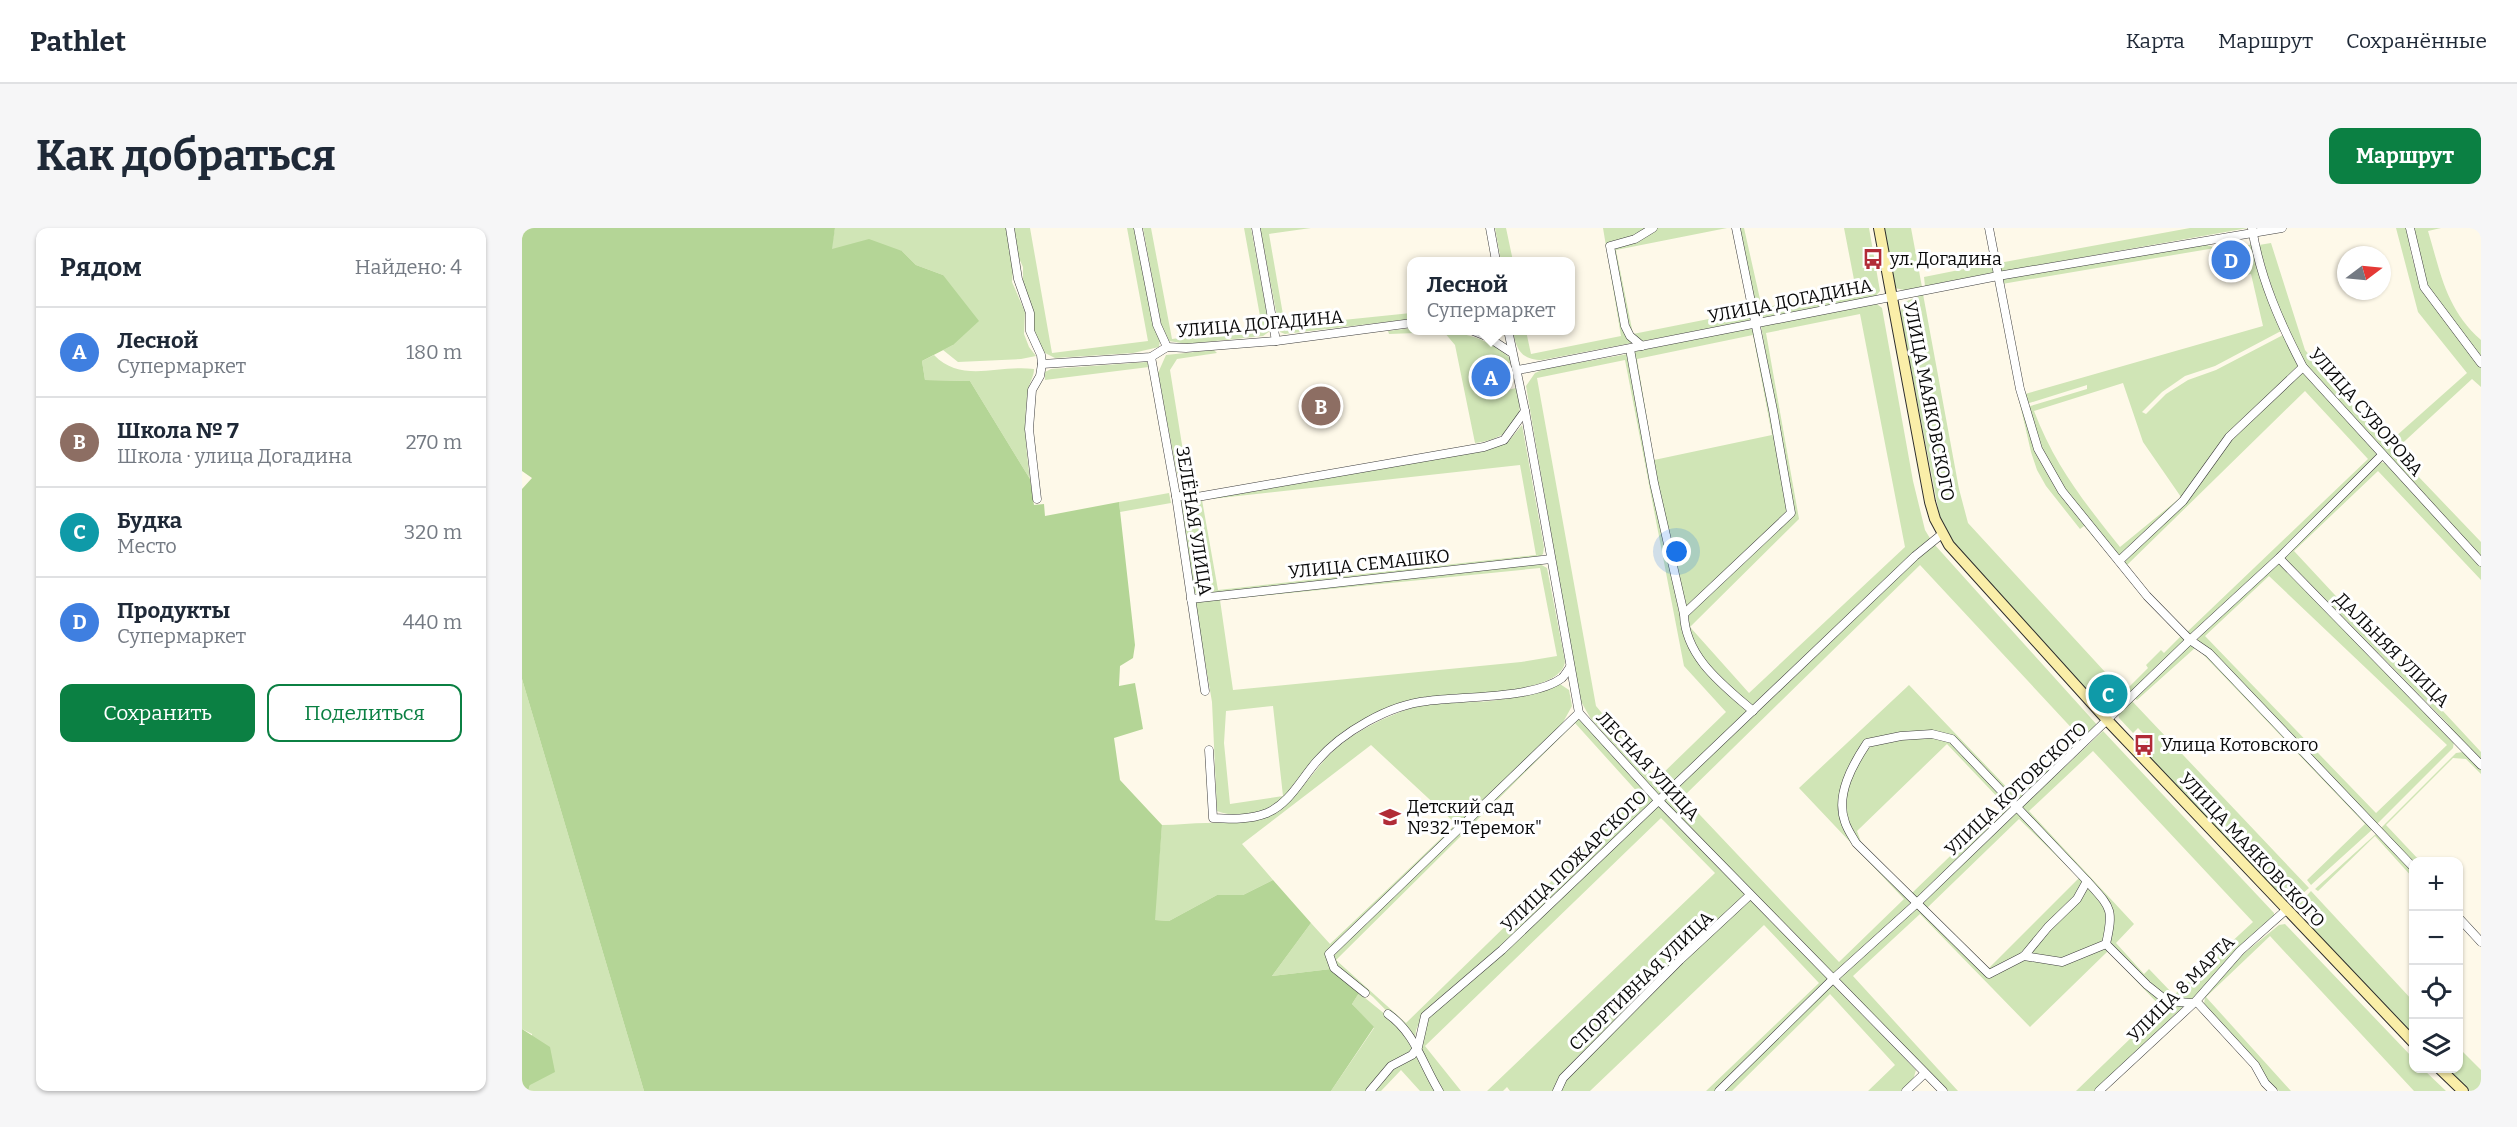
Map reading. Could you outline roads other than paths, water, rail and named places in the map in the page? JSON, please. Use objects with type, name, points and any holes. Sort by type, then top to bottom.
[{"type":"main road","name":"УЛИЦА МАЯКОВСКОГО","points":[[1879,228],[1930,502],[1942,534],[1959,557],[2108,721],[2409,1038]]},
{"type":"main road","points":[[2444,1073],[2463,1091]]},
{"type":"street","points":[[1010,228],[1018,279],[1030,313],[1030,332],[1041,356],[1040,376],[1032,390],[1029,429],[1037,499]]},
{"type":"street","points":[[1138,228],[1157,325],[1167,347]]},
{"type":"street","points":[[1256,228],[1276,341]]},
{"type":"street","points":[[1490,228],[1495,257]]},
{"type":"street","points":[[1642,346],[1630,336],[1625,326],[1610,246],[1635,239],[1653,228]]},
{"type":"street","points":[[1684,614],[1791,513],[1757,322],[1737,228]]},
{"type":"street","points":[[1989,228],[2020,389],[2038,449],[2062,491],[2147,596],[2190,640],[2209,653],[2409,863]]},
{"type":"street","name":"УЛИЦА ДОГАДИНА","points":[[1518,370],[1998,276],[2252,231],[2282,228]]},
{"type":"street","points":[[2410,228],[2424,287],[2481,363]]},
{"type":"street","name":"УЛИЦА СУВОРОВА","points":[[2252,231],[2266,287],[2284,332],[2303,367],[2481,562]]},
{"type":"street","name":"УЛИЦА ДОГАДИНА","points":[[1041,364],[1151,357],[1167,347],[1186,348],[1276,341],[1407,324]]},
{"type":"street","points":[[1484,335],[1512,353]]},
{"type":"street","name":"ЛЕСНАЯ УЛИЦА","points":[[1509,335],[1518,370],[1579,713],[1659,801],[1943,1091]]},
{"type":"street","points":[[1630,348],[1654,483],[1684,614],[1684,626],[1691,648],[1717,680],[1753,711]]},
{"type":"street","name":"ЗЕЛЁНАЯ УЛИЦА","points":[[1151,357],[1176,496],[1205,691]]},
{"type":"street","points":[[2120,561],[2183,501],[2229,437],[2303,367]]},
{"type":"street","points":[[1176,496],[1197,497],[1484,447],[1504,440],[1525,411]]},
{"type":"street","name":"УЛИЦА КОТОВСКОГО","points":[[1719,1091],[1833,979],[1916,904],[2190,640],[2280,558],[2382,456]]},
{"type":"street","name":"УЛИЦА ПОЖАРСКОГО","points":[[1418,1047],[1425,1016],[1502,950],[1914,556],[1942,534]]},
{"type":"street","name":"ДАЛЬНЯЯ УЛИЦА","points":[[2280,558],[2481,765]]},
{"type":"street","name":"УЛИЦА СЕМАШКО","points":[[1191,599],[1551,559]]},
{"type":"street","points":[[1209,750],[1213,818],[1245,819],[1266,813],[1289,798],[1297,784],[1332,746],[1354,729],[1406,706],[1424,701],[1480,698],[1522,691],[1562,678],[1570,667]]},
{"type":"street","points":[[1562,678],[1573,687]]},
{"type":"street","points":[[1365,993],[1334,968],[1329,954],[1579,713]]},
{"type":"street","points":[[2087,881],[2077,899],[2048,927],[2025,956],[1989,974],[1856,843],[1844,821],[1844,792],[1852,765],[1867,743],[1901,736],[1932,734],[1952,739],[2087,881],[2108,905],[2112,919],[2106,944]]},
{"type":"street","name":"СПОРТИВНАЯ УЛИЦА","points":[[1557,1091],[1563,1078],[1680,960],[1750,895]]},
{"type":"street","name":"УЛИЦА 8 МАРТА","points":[[2099,1091],[2193,1002],[2240,951],[2286,910]]},
{"type":"street","points":[[2463,922],[2481,942]]},
{"type":"street","points":[[2025,956],[2062,962],[2106,944]]},
{"type":"street","points":[[2106,944],[2147,985],[2167,1001],[2193,1002],[2254,1065],[2273,1091]]},
{"type":"street","points":[[1388,1014],[1400,1022],[1418,1047],[1438,1091]]},
{"type":"street","points":[[1370,1091],[1391,1066],[1412,1055],[1418,1047]]},
{"type":"street","points":[[1906,1091],[1924,1074]]},
{"type":"place","name":"ул. Догадина","points":[[1873,259]]},
{"type":"place","name":"Продукты","points":[[2231,260]]},
{"type":"place","name":"Лесной","points":[[1491,377]]},
{"type":"place","name":"Школа № 7","points":[[1321,406]]},
{"type":"place","name":"Будка","points":[[2108,694]]},
{"type":"place","name":"Улица Котовского","points":[[2144,745]]},
{"type":"place","name":"Детский сад №32 \"Теремок\"","points":[[1390,817]]}]
